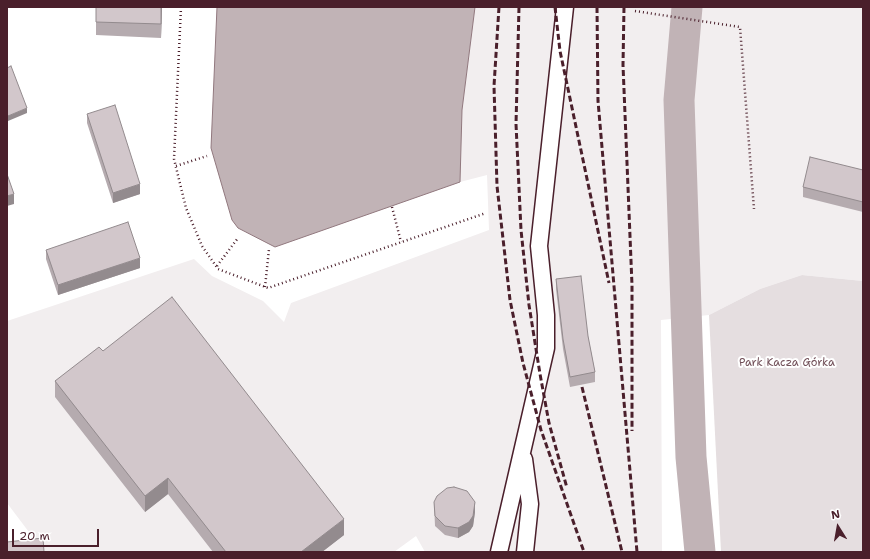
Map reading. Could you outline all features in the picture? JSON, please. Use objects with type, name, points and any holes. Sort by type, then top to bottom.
[{"type":"lane","points":[[499,552],[546,348],[546,315],[539,246],[565,7]]},
{"type":"lane","points":[[522,450],[530,504],[525,552]]},
{"type":"path","points":[[181,7],[174,159],[186,208],[202,246],[218,269],[268,288],[486,213]]},
{"type":"path","points":[[635,11],[740,27],[754,209]]},
{"type":"path","points":[[176,166],[207,156]]},
{"type":"path","points":[[392,207],[400,242]]},
{"type":"path","points":[[216,266],[238,238]]},
{"type":"path","points":[[265,287],[269,249]]},
{"type":"shaded area","points":[[217,7],[475,7],[462,110],[460,182],[275,247],[238,228],[232,220],[211,148]]},
{"type":"shaded area","points":[[475,7],[863,7],[863,281],[802,275],[760,289],[709,315],[661,320],[662,552],[425,552],[416,536],[394,552],[44,552],[7,503],[7,321],[194,259],[212,276],[263,301],[284,322],[291,303],[489,230],[487,175],[460,182],[462,110]]},
{"type":"green space","name":"Park Kacza Górka","points":[[802,275],[863,281],[863,552],[721,552],[709,315],[760,289]]},
{"type":"building","points":[[96,7],[161,7],[161,24],[96,22]]},
{"type":"building","points":[[11,66],[27,108],[8,116],[7,68]]},
{"type":"building","points":[[115,105],[140,184],[113,193],[87,114]]},
{"type":"building","points":[[810,157],[863,170],[863,202],[803,187]]},
{"type":"building","points":[[7,174],[14,194],[7,196]]},
{"type":"building","points":[[128,222],[140,258],[58,285],[46,250]]},
{"type":"building","points":[[581,276],[588,336],[595,372],[570,377],[563,339],[556,279]]},
{"type":"building","points":[[172,297],[344,519],[301,552],[226,552],[168,478],[145,496],[55,381],[99,347],[103,351]]},
{"type":"building","points":[[454,487],[467,491],[475,502],[473,516],[469,522],[458,528],[445,526],[435,516],[434,502],[437,496],[447,488]]},
{"type":"building","points":[[43,538],[44,552],[7,552],[7,542]]},
{"type":"waterway","points":[[687,7],[679,100],[691,457],[700,552]]},
{"type":"railway","points":[[499,7],[494,86],[497,186],[510,300],[523,363],[541,430],[584,552]]},
{"type":"railway","points":[[519,7],[516,124],[521,230],[529,305],[540,374],[549,423],[567,488]]},
{"type":"railway","points":[[555,7],[560,51],[609,283]]},
{"type":"railway","points":[[597,7],[598,101],[637,552]]},
{"type":"railway","points":[[624,7],[623,65],[632,285],[632,431]]},
{"type":"railway","points":[[582,387],[622,552]]}]
